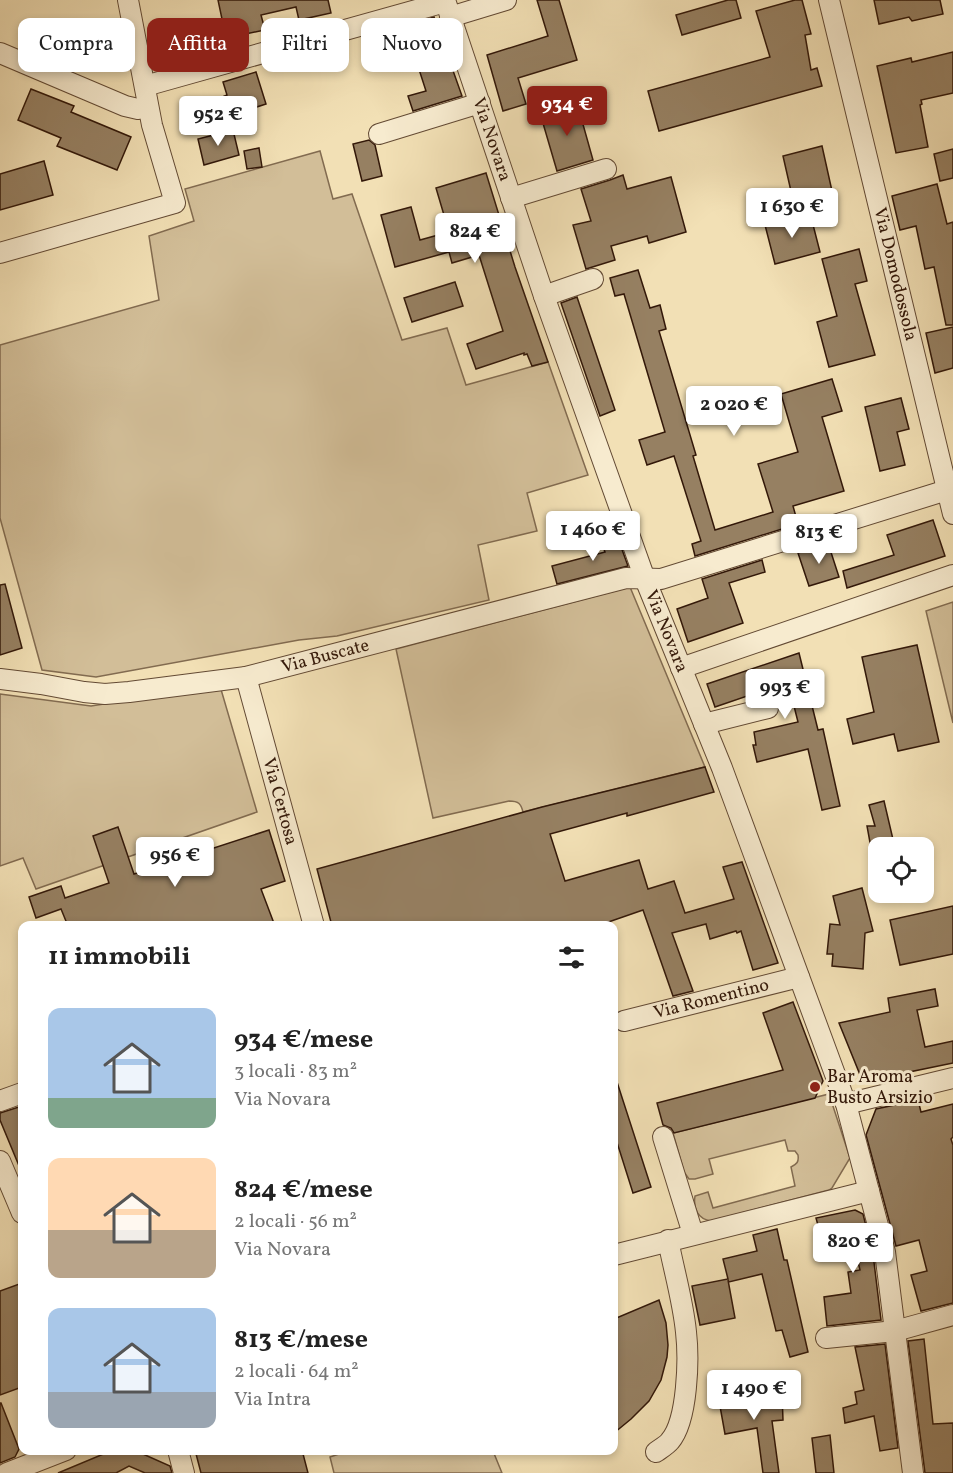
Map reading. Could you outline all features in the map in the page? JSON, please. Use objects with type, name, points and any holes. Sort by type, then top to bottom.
[{"type":"street","points":[[0,253],[175,203],[152,125],[128,0]]},
{"type":"street","points":[[145,86],[447,6],[506,0]]},
{"type":"street","name":"Via Domodossola","points":[[829,0],[953,514]]},
{"type":"street","name":"Via Novara","points":[[447,6],[544,296],[645,579],[722,768],[846,1104],[885,1252],[913,1473]]},
{"type":"street","points":[[0,53],[125,106],[138,109],[148,107]]},
{"type":"street","points":[[379,134],[480,103]]},
{"type":"street","points":[[511,198],[606,170]]},
{"type":"street","points":[[544,296],[593,279]]},
{"type":"street","name":"Via Buscate","points":[[0,679],[105,694],[246,677],[626,578],[661,579],[947,490]]},
{"type":"street","points":[[681,668],[953,576]]},
{"type":"street","name":"Via Certosa","points":[[246,677],[313,921]]},
{"type":"street","points":[[704,724],[768,708]]},
{"type":"street","name":"Via Romentino","points":[[624,1021],[799,977]]},
{"type":"street","points":[[846,1104],[953,1078]]},
{"type":"street","points":[[0,1101],[18,1094]]},
{"type":"street","points":[[663,1137],[693,1234]]},
{"type":"street","points":[[0,1161],[18,1204]]},
{"type":"street","points":[[618,1254],[870,1191]]},
{"type":"street","points":[[656,1452],[670,1441],[678,1426],[683,1412],[686,1381],[686,1334],[668,1240]]},
{"type":"street","points":[[826,1338],[895,1331],[953,1314]]},
{"type":"street","points":[[7,1473],[53,1455]]},
{"type":"street","points":[[179,1455],[184,1473]]},
{"type":"shaded area","points":[[320,151],[333,199],[352,194],[402,340],[447,328],[466,385],[548,362],[588,475],[527,493],[537,531],[478,545],[489,600],[337,636],[299,640],[96,677],[42,670],[0,518],[0,345],[159,300],[149,236],[194,221],[185,189]]},
{"type":"shaded area","points":[[630,587],[705,767],[523,812],[519,804],[509,801],[433,818],[396,649]]},
{"type":"shaded area","points":[[953,602],[953,723],[926,611]]},
{"type":"shaded area","points":[[220,686],[257,812],[36,889],[23,858],[0,866],[0,694],[91,706]]},
{"type":"shaded area","points":[[829,1094],[850,1158],[832,1188],[711,1221],[700,1216],[695,1205],[695,1196],[708,1192],[713,1208],[795,1186],[791,1167],[797,1162],[798,1155],[795,1151],[788,1151],[785,1140],[709,1159],[713,1174],[689,1179],[684,1172],[673,1133]]},
{"type":"shaded area","points":[[336,1455],[495,1455],[502,1473],[334,1473],[330,1457]]},
{"type":"building","points":[[218,0],[328,0],[331,13],[299,18],[296,7],[261,15],[261,31],[249,33],[249,18],[222,18]]},
{"type":"building","points":[[537,0],[559,0],[577,60],[518,78],[526,104],[503,111],[487,55],[548,36]]},
{"type":"building","points":[[728,0],[736,0],[741,18],[682,35],[676,15]]},
{"type":"building","points":[[802,0],[811,34],[805,35],[811,70],[817,68],[822,86],[659,131],[648,91],[770,57],[756,11]]},
{"type":"building","points":[[874,0],[940,0],[943,14],[912,21],[909,17],[879,24]]},
{"type":"building","points":[[953,52],[953,93],[921,100],[928,147],[896,153],[877,66],[911,58],[912,62]]},
{"type":"building","points":[[256,72],[266,104],[226,117],[220,98],[227,95],[223,82]]},
{"type":"building","points":[[420,72],[453,72],[462,96],[413,111],[408,96],[426,91]]},
{"type":"building","points":[[31,89],[74,106],[71,112],[131,137],[117,170],[57,146],[61,138],[18,120]]},
{"type":"building","points":[[577,103],[593,160],[557,171],[540,113]]},
{"type":"building","points":[[233,130],[239,155],[204,165],[198,139]]},
{"type":"building","points":[[369,140],[375,145],[382,176],[362,181],[353,144]]},
{"type":"building","points":[[822,146],[832,191],[793,200],[783,156]]},
{"type":"building","points":[[259,148],[262,167],[247,169],[244,151]]},
{"type":"building","points":[[953,149],[953,178],[940,181],[934,154]]},
{"type":"building","points":[[44,161],[53,195],[0,210],[0,174]]},
{"type":"building","points":[[486,173],[548,362],[532,366],[527,354],[524,355],[524,353],[476,369],[467,344],[503,331],[479,255],[452,263],[449,252],[395,267],[381,215],[411,207],[420,240],[449,232],[436,188]]},
{"type":"building","points":[[623,175],[627,189],[671,177],[686,232],[649,243],[647,236],[611,246],[615,260],[586,269],[573,225],[591,221],[581,189]]},
{"type":"building","points":[[937,184],[947,224],[953,222],[953,325],[946,325],[934,267],[925,269],[916,226],[900,230],[892,196]]},
{"type":"building","points":[[810,213],[820,252],[775,264],[765,225]]},
{"type":"building","points":[[859,249],[867,281],[855,284],[875,355],[829,367],[817,322],[837,316],[822,259]]},
{"type":"building","points":[[638,270],[650,308],[660,305],[666,329],[659,331],[696,455],[693,456],[715,530],[773,512],[758,464],[798,452],[781,394],[832,379],[842,411],[822,417],[844,491],[793,506],[798,524],[695,556],[692,544],[701,541],[674,456],[647,465],[639,440],[665,432],[624,294],[615,296],[610,278]]},
{"type":"building","points":[[455,282],[463,306],[412,322],[404,298]]},
{"type":"building","points":[[577,297],[615,410],[600,416],[561,303]]},
{"type":"building","points":[[953,327],[953,368],[935,373],[926,333]]},
{"type":"building","points":[[901,398],[909,429],[897,432],[905,465],[880,471],[865,407]]},
{"type":"building","points":[[933,520],[945,556],[847,588],[843,571],[894,555],[887,535]]},
{"type":"building","points":[[616,533],[628,566],[557,584],[552,566],[605,552],[600,539]]},
{"type":"building","points":[[828,543],[839,577],[809,586],[798,553]]},
{"type":"building","points":[[762,560],[765,572],[729,583],[743,623],[688,642],[677,609],[708,598],[702,579]]},
{"type":"building","points":[[5,584],[22,648],[0,655],[0,585]]},
{"type":"building","points":[[917,645],[939,742],[898,751],[894,734],[853,744],[847,719],[874,712],[862,657]]},
{"type":"building","points":[[799,653],[818,730],[823,729],[840,806],[822,810],[808,749],[757,762],[753,745],[756,745],[754,732],[798,722],[788,682],[715,707],[707,684]]},
{"type":"building","points":[[705,767],[714,792],[550,834],[565,881],[639,860],[648,889],[674,881],[685,913],[734,899],[723,867],[742,862],[778,963],[753,970],[741,931],[710,939],[706,924],[672,933],[693,991],[673,996],[643,910],[611,921],[331,921],[317,869],[542,807]]},
{"type":"building","points":[[884,801],[892,837],[869,837],[867,826],[875,826],[869,805]]},
{"type":"building","points":[[118,827],[134,874],[269,830],[285,881],[261,889],[273,921],[66,921],[61,909],[36,918],[29,897],[61,886],[65,898],[109,883],[93,836]]},
{"type":"building","points":[[862,888],[873,931],[865,933],[863,969],[832,966],[833,954],[827,954],[830,924],[840,925],[833,896]]},
{"type":"building","points":[[953,906],[953,954],[900,965],[890,920]]},
{"type":"building","points":[[935,989],[938,1006],[917,1010],[925,1047],[953,1041],[953,1063],[863,1082],[839,1023],[890,1012],[888,998]]},
{"type":"building","points":[[793,1002],[823,1081],[815,1098],[674,1133],[671,1128],[663,1125],[657,1103],[783,1070],[763,1013]]},
{"type":"building","points":[[618,1085],[651,1187],[633,1193],[618,1146]]},
{"type":"building","points":[[918,1100],[921,1112],[953,1104],[953,1137],[951,1139],[953,1145],[953,1303],[921,1311],[911,1275],[927,1271],[919,1240],[896,1246],[866,1135],[876,1109]]},
{"type":"building","points":[[18,1107],[18,1163],[0,1120],[0,1113]]},
{"type":"building","points":[[855,1210],[863,1214],[873,1254],[881,1320],[827,1326],[824,1297],[851,1293],[848,1272],[860,1270],[850,1229],[821,1236],[816,1218]]},
{"type":"building","points":[[777,1229],[784,1260],[787,1260],[808,1352],[790,1357],[782,1330],[776,1331],[762,1274],[729,1282],[728,1280],[735,1318],[700,1325],[692,1286],[728,1279],[723,1259],[757,1251],[753,1235]]},
{"type":"building","points":[[18,1284],[18,1388],[0,1395],[0,1291]]},
{"type":"building","points":[[659,1300],[666,1323],[668,1345],[661,1380],[649,1401],[618,1430],[618,1317]]},
{"type":"building","points":[[924,1339],[933,1424],[953,1423],[953,1473],[925,1473],[908,1341]]},
{"type":"building","points":[[885,1344],[898,1448],[880,1451],[874,1416],[845,1423],[843,1408],[857,1404],[855,1392],[864,1390],[855,1347]]},
{"type":"building","points":[[741,1391],[742,1396],[782,1393],[783,1420],[772,1421],[779,1473],[763,1473],[757,1428],[725,1434],[718,1395]]},
{"type":"building","points":[[1,1403],[18,1451],[15,1457],[0,1463]]},
{"type":"building","points":[[830,1435],[834,1473],[816,1473],[812,1438]]},
{"type":"building","points":[[101,1455],[145,1455],[170,1466],[172,1473],[145,1473],[129,1466],[116,1473],[58,1473]]},
{"type":"building","points":[[196,1455],[303,1455],[308,1473],[201,1473]]},
{"type":"place","name":"Bar Aroma Busto Arsizio","points":[[815,1087]]}]
